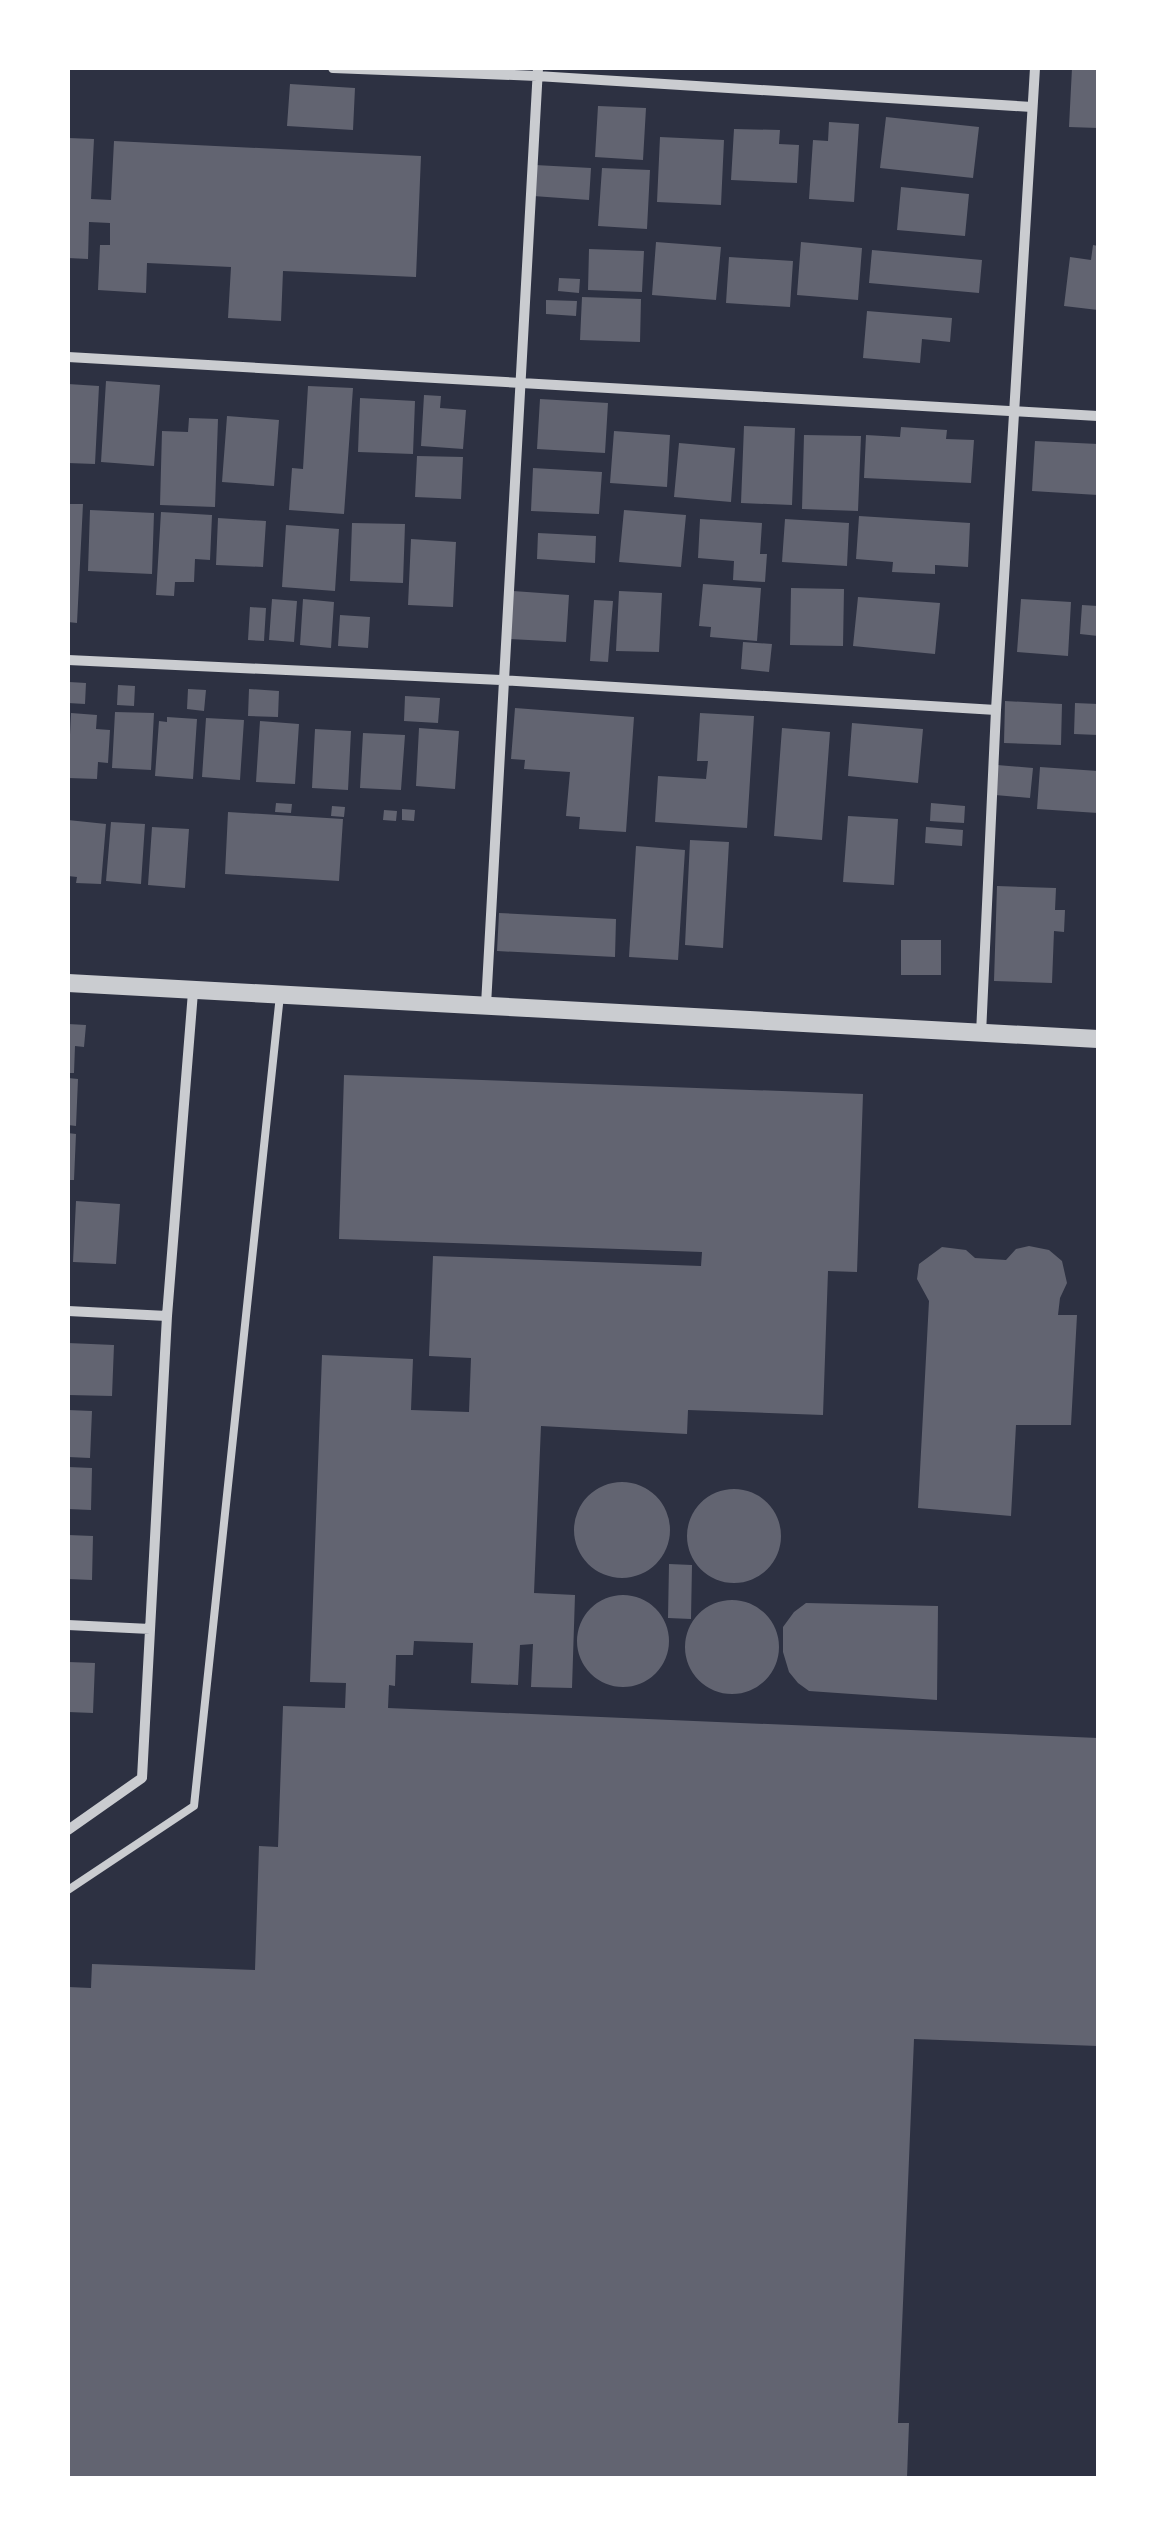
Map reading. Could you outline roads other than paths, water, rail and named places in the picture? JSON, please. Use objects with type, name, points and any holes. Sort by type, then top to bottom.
[{"type":"street","points":[[334,68],[538,72],[1032,107]]},
{"type":"street","points":[[982,1034],[996,710],[1034,68]]},
{"type":"street","points":[[486,1006],[501,680],[538,72]]},
{"type":"street","points":[[68,356],[1098,416]]},
{"type":"street","points":[[68,660],[501,680],[996,710]]},
{"type":"street","points":[[68,983],[1098,1040]]},
{"type":"street","points":[[68,1830],[142,1778],[167,1316],[192,992]]},
{"type":"street","points":[[68,1311],[167,1316]]},
{"type":"street","points":[[68,1626],[150,1630]]},
{"type":"lane","points":[[68,1890],[194,1806],[280,995]]}]
